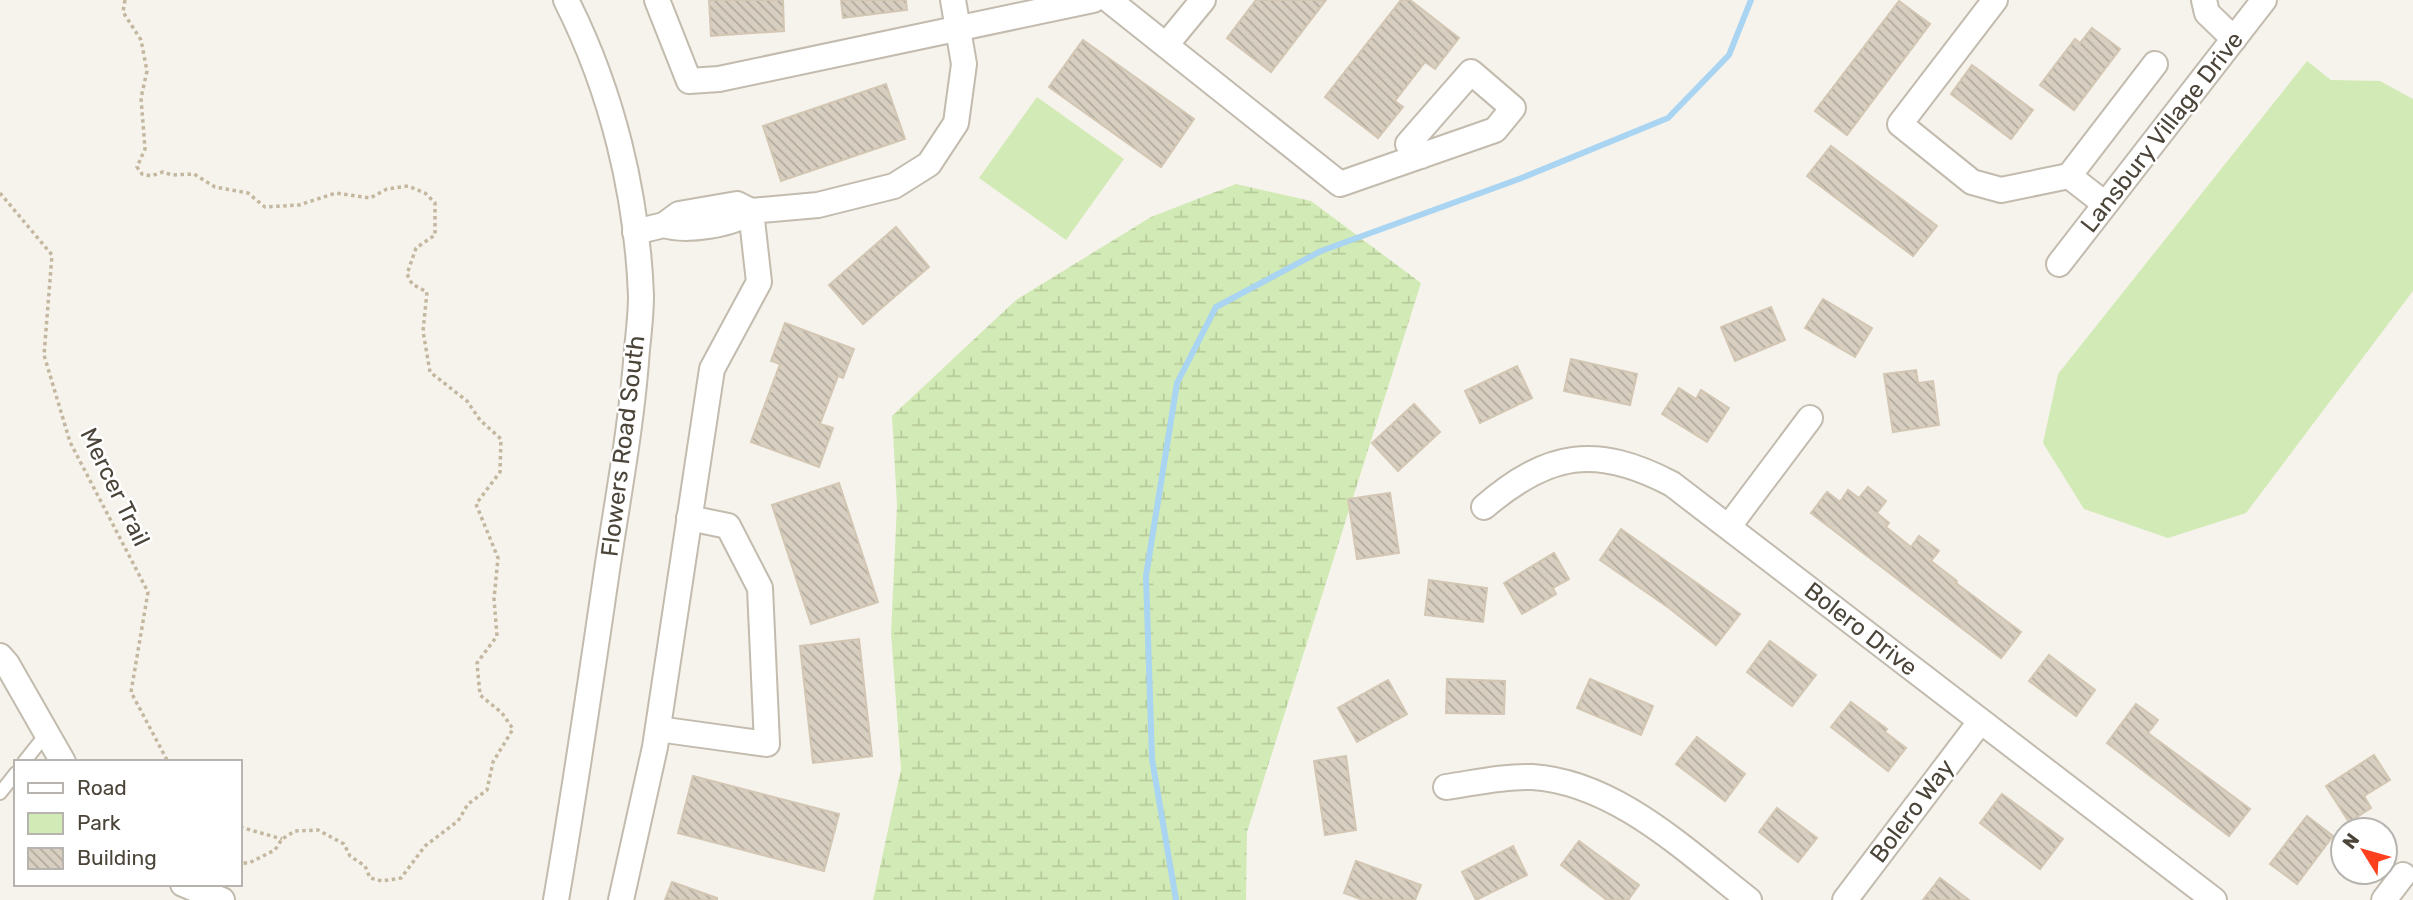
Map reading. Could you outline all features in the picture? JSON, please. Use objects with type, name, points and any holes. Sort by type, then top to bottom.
[{"type":"street","name":"Flowers Road South","points":[[556,900],[635,381],[641,298],[635,232],[611,110],[584,37],[566,0]]},
{"type":"street","points":[[657,0],[689,81],[719,79],[1093,0]]},
{"type":"street","points":[[635,232],[671,227],[689,242],[753,222],[894,186],[929,164],[957,123],[964,64],[953,0]]},
{"type":"street","points":[[1110,0],[1340,184],[1421,156]]},
{"type":"street","points":[[1166,45],[1203,0]]},
{"type":"street","points":[[1995,0],[1900,124],[1972,182],[2000,190],[2069,176],[2155,64]]},
{"type":"street","points":[[2204,0],[2207,13],[2234,39]]},
{"type":"street","name":"Lansbury Village Drive","points":[[2059,264],[2264,0]]},
{"type":"street","points":[[2069,176],[2105,204]]},
{"type":"street","points":[[621,900],[658,729],[712,369],[758,282],[753,222]]},
{"type":"street","points":[[1729,526],[1811,418]]},
{"type":"street","name":"Bolero Drive","points":[[1484,507],[1528,474],[1557,462],[1583,458],[1611,461],[1646,470],[1672,484],[1729,526],[2214,900]]},
{"type":"street","points":[[658,729],[767,744],[760,588],[728,526],[689,519]]},
{"type":"street","points":[[0,656],[62,760]]},
{"type":"street","name":"Bolero Way","points":[[1845,900],[1980,722]]},
{"type":"street","points":[[1446,787],[1531,777],[1571,785],[1618,803],[1749,900]]},
{"type":"street","points":[[2384,900],[2403,874]]},
{"type":"lane","points":[[26,760],[47,733]]},
{"type":"lane","points":[[0,793],[14,776]]},
{"type":"path","points":[[125,0],[123,12],[141,40],[147,71],[141,98],[145,149],[137,167],[142,174],[194,174],[215,187],[248,193],[265,207],[299,205],[336,193],[370,198],[387,189],[408,186],[425,193],[435,203],[435,235],[416,248],[407,274],[412,284],[427,292],[423,331],[430,372],[467,401],[480,420],[500,439],[500,472],[476,504],[498,558],[494,599],[497,636],[477,663],[481,695],[502,713],[513,729],[493,762],[487,790],[468,804],[458,821],[425,846],[401,878],[382,881],[370,878],[365,866],[350,856],[344,844],[318,831],[295,831],[282,839],[275,850],[249,863],[242,863]]},
{"type":"path","name":"Mercer Trail","points":[[0,193],[52,254],[44,355],[70,442],[148,592],[131,692],[167,760]]},
{"type":"path","points":[[242,828],[282,839]]},
{"type":"green space","points":[[2307,61],[2331,80],[2380,81],[2413,99],[2413,291],[2246,513],[2168,538],[2084,509],[2043,443],[2058,374]]},
{"type":"green space","points":[[1037,97],[1124,159],[1066,240],[979,178]]},
{"type":"green space","points":[[1236,184],[1311,201],[1421,283],[1247,832],[1246,900],[873,900],[901,769],[891,633],[897,505],[892,416],[1016,300],[1151,217]]},
{"type":"building","points":[[709,0],[783,0],[784,31],[711,36]]},
{"type":"building","points":[[841,0],[906,0],[907,10],[843,18]]},
{"type":"building","points":[[1256,0],[1326,0],[1271,72],[1227,38]]},
{"type":"building","points":[[1401,0],[1410,0],[1459,38],[1435,69],[1425,62],[1395,101],[1403,107],[1378,138],[1325,97]]},
{"type":"building","points":[[1899,1],[1930,24],[1847,135],[1815,111]]},
{"type":"building","points":[[2092,28],[2120,49],[2074,110],[2040,85],[2075,39],[2080,43]]},
{"type":"building","points":[[1083,40],[1194,119],[1161,167],[1049,87]]},
{"type":"building","points":[[1972,65],[2033,110],[2011,139],[1951,94]]},
{"type":"building","points":[[886,84],[905,139],[781,181],[763,126]]},
{"type":"building","points":[[1831,146],[1937,226],[1913,256],[1807,176]]},
{"type":"building","points":[[896,227],[929,267],[863,324],[829,285]]},
{"type":"building","points":[[1823,299],[1872,328],[1855,357],[1805,328]]},
{"type":"building","points":[[1771,307],[1785,340],[1735,361],[1721,327]]},
{"type":"building","points":[[785,323],[854,349],[843,378],[838,376],[820,424],[833,428],[819,467],[751,442],[780,364],[771,361]]},
{"type":"building","points":[[1571,359],[1637,374],[1630,405],[1564,391]]},
{"type":"building","points":[[1517,366],[1532,398],[1480,423],[1465,391]]},
{"type":"building","points":[[1916,370],[1918,383],[1933,381],[1939,425],[1893,432],[1884,374]]},
{"type":"building","points":[[1679,388],[1696,399],[1701,390],[1729,408],[1707,442],[1662,414]]},
{"type":"building","points":[[1414,404],[1440,432],[1398,471],[1372,443]]},
{"type":"building","points":[[839,483],[878,602],[811,624],[772,505]]},
{"type":"building","points":[[1868,487],[1886,501],[1877,513],[1889,523],[1886,527],[1911,547],[1919,536],[1939,551],[1931,561],[2021,632],[2001,658],[1811,513],[1827,492],[1840,502],[1848,490],[1859,498]]},
{"type":"building","points":[[1390,493],[1399,553],[1357,559],[1348,499]]},
{"type":"building","points":[[1621,529],[1740,614],[1716,645],[1600,560]]},
{"type":"building","points":[[1554,553],[1569,579],[1553,588],[1556,594],[1522,614],[1504,583]]},
{"type":"building","points":[[1429,580],[1487,588],[1483,622],[1425,615]]},
{"type":"building","points":[[859,639],[872,756],[813,763],[800,646]]},
{"type":"building","points":[[1770,641],[1816,675],[1792,706],[1747,672]]},
{"type":"building","points":[[2049,655],[2095,690],[2076,716],[2029,681]]},
{"type":"building","points":[[1447,679],[1505,681],[1504,714],[1446,713]]},
{"type":"building","points":[[1590,679],[1653,706],[1641,735],[1577,708]]},
{"type":"building","points":[[1388,680],[1407,714],[1357,742],[1338,708]]},
{"type":"building","points":[[1851,702],[1887,729],[1885,732],[1906,748],[1888,771],[1831,727]]},
{"type":"building","points":[[2136,704],[2158,720],[2148,733],[2250,809],[2229,836],[2107,743]]},
{"type":"building","points":[[1697,737],[1745,774],[1725,801],[1676,764]]},
{"type":"building","points":[[2374,755],[2390,780],[2364,796],[2371,808],[2358,816],[2345,816],[2326,786]]},
{"type":"building","points":[[1346,756],[1356,830],[1325,835],[1314,761]]},
{"type":"building","points":[[693,776],[839,814],[824,871],[678,833]]},
{"type":"building","points":[[2002,794],[2063,839],[2040,869],[1980,823]]},
{"type":"building","points":[[1777,808],[1817,838],[1798,862],[1759,832]]},
{"type":"building","points":[[2307,816],[2329,833],[2329,841],[2297,884],[2270,864]]},
{"type":"building","points":[[1579,841],[1639,885],[1628,900],[1607,900],[1561,865]]},
{"type":"building","points":[[1513,846],[1527,875],[1476,900],[1462,872]]},
{"type":"building","points":[[1356,861],[1421,885],[1415,900],[1363,900],[1344,893]]},
{"type":"building","points":[[1940,878],[1969,900],[1923,900]]},
{"type":"building","points":[[672,882],[717,898],[717,900],[665,900]]},
{"type":"waterway","points":[[1176,900],[1152,759],[1146,576],[1177,383],[1216,307],[1321,251],[1519,179],[1668,118],[1729,55],[1751,0]]}]
